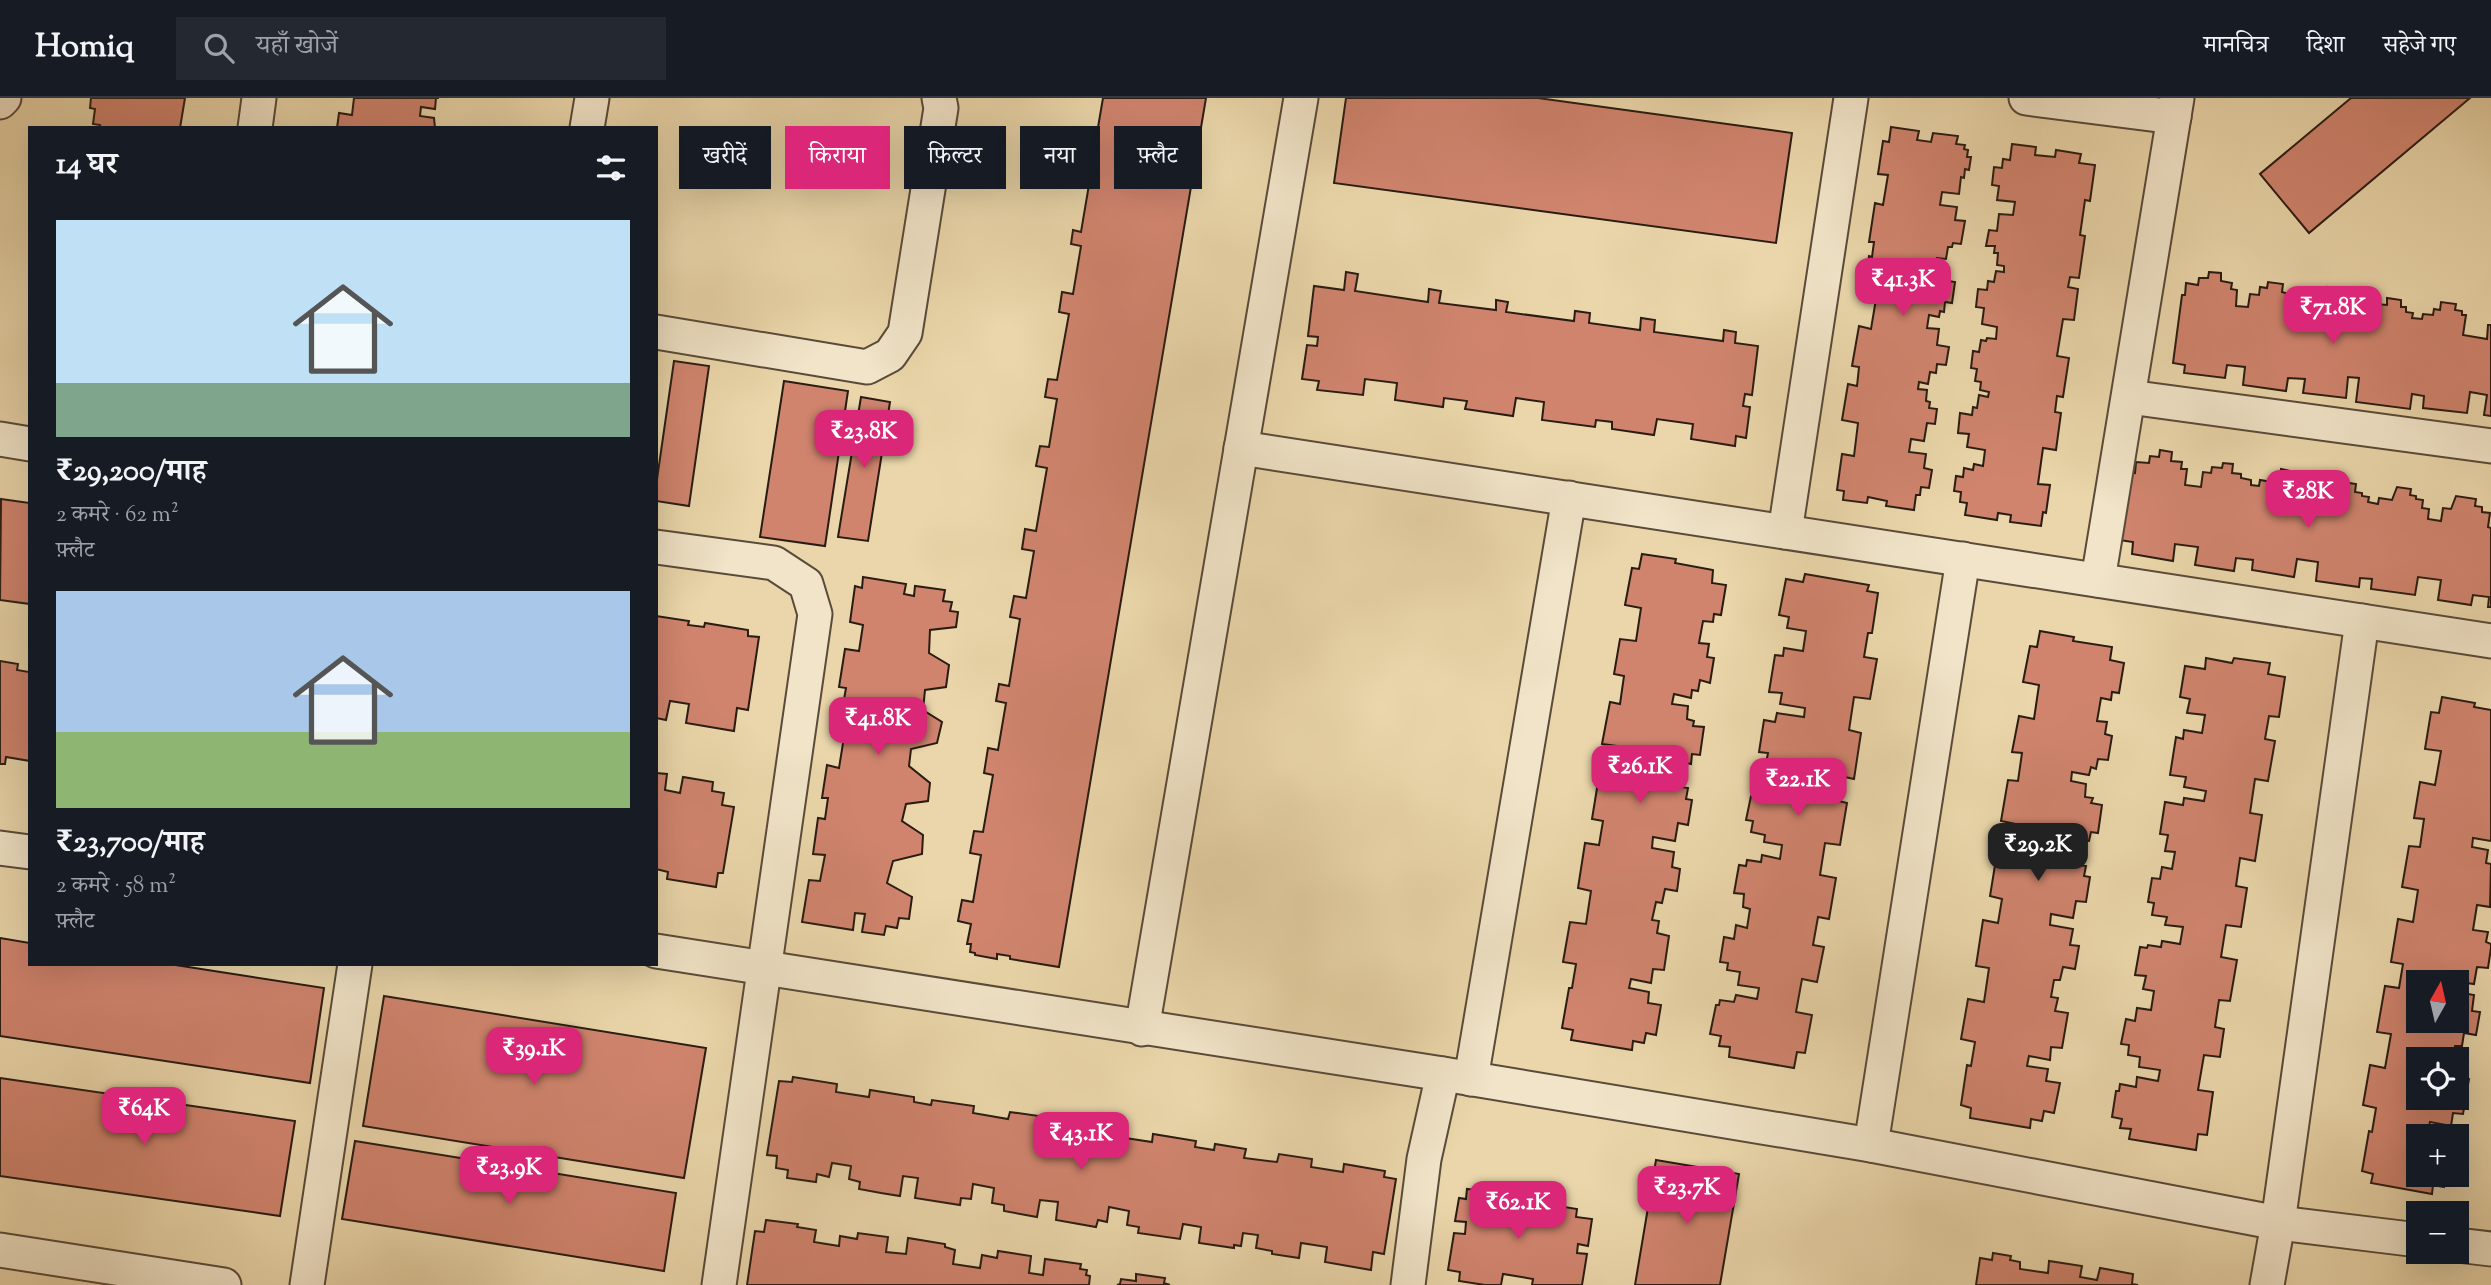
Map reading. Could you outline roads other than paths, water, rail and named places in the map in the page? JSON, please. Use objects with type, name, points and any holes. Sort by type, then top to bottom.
[{"type":"street","points":[[0,102],[4,98]]},
{"type":"street","points":[[255,126],[259,98]]},
{"type":"street","points":[[587,126],[592,98]]},
{"type":"street","points":[[658,332],[867,367],[890,355],[905,332],[941,108],[939,98]]},
{"type":"street","points":[[1142,1029],[1301,98]]},
{"type":"street","points":[[1785,532],[1851,98]]},
{"type":"street","points":[[2026,98],[2175,107],[2098,580]]},
{"type":"street","points":[[2129,397],[2491,446]]},
{"type":"street","points":[[0,439],[28,444]]},
{"type":"street","points":[[1241,448],[2491,640]]},
{"type":"street","points":[[1408,1285],[1424,1159],[1457,1076],[1569,498]]},
{"type":"street","points":[[658,547],[774,563],[806,584],[815,614],[719,1285]]},
{"type":"street","points":[[1871,1145],[1963,559]]},
{"type":"street","points":[[2267,1285],[2278,1223],[2362,621]]},
{"type":"street","points":[[0,848],[28,852]]},
{"type":"street","points":[[658,951],[1142,1029],[1457,1076],[1871,1145],[2278,1223],[2406,1239]]},
{"type":"street","points":[[307,1285],[355,966]]},
{"type":"street","points":[[2469,1246],[2491,1249]]},
{"type":"street","points":[[0,1250],[224,1285]]}]
